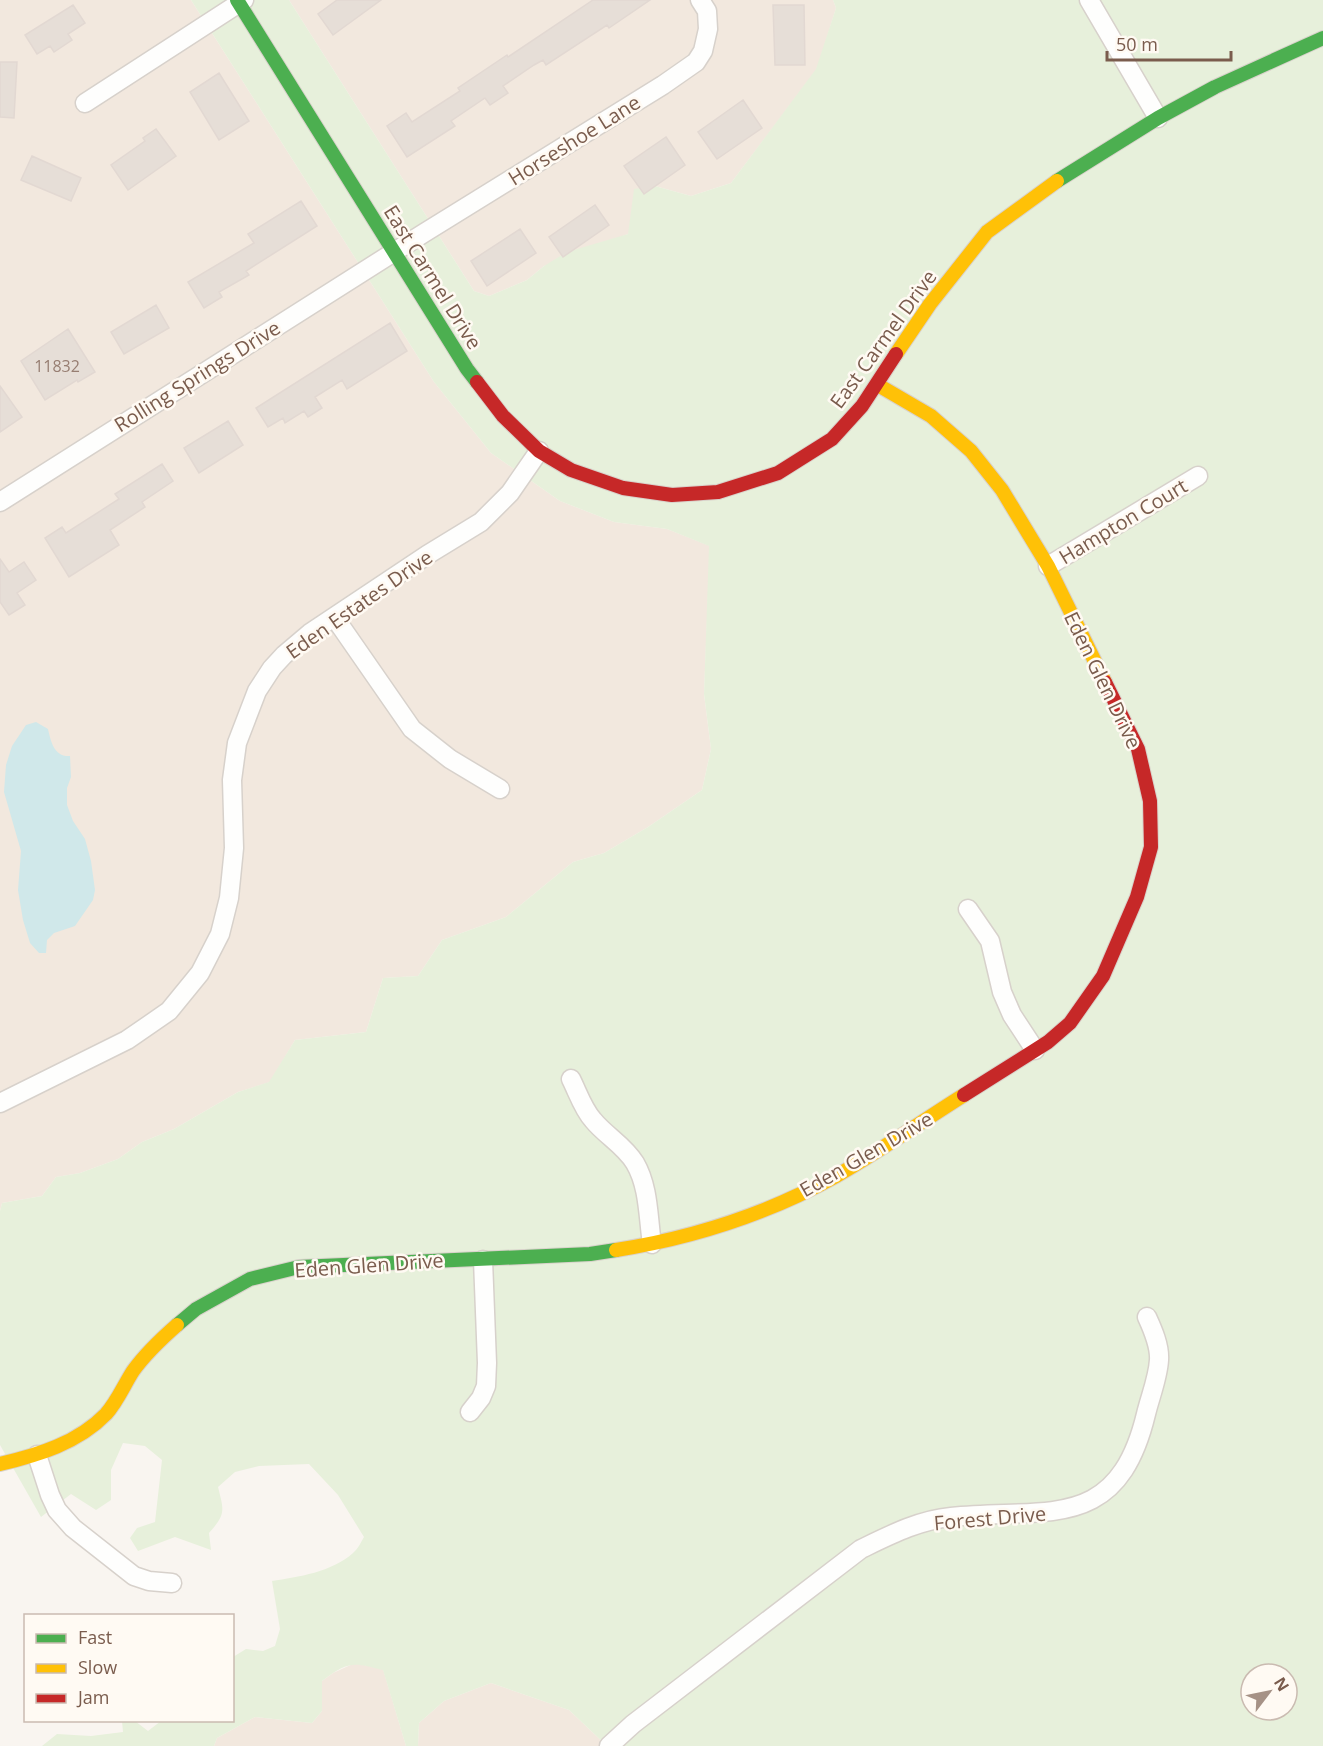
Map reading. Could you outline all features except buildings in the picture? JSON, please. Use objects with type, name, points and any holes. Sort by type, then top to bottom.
[{"type":"street","name":"Horseshoe Lane","points":[[395,252],[663,85],[696,62],[703,51],[708,30],[707,11],[700,0]]},
{"type":"street","points":[[1089,0],[1158,118]]},
{"type":"street","name":"East Carmel Drive","points":[[240,1],[467,369],[503,416],[539,451],[572,470],[623,488],[672,495],[718,492],[777,472],[832,439],[878,385],[930,304],[987,232],[1045,188],[1158,118],[1215,87],[1323,38]]},
{"type":"street","points":[[85,103],[240,1]]},
{"type":"street","name":"Rolling Springs Drive","points":[[0,502],[395,252]]},
{"type":"street","name":"Eden Glen Drive","points":[[0,1464],[37,1455],[81,1435],[107,1413],[134,1370],[157,1342],[196,1309],[250,1279],[299,1267],[590,1254],[652,1244],[691,1234],[774,1206],[836,1176],[1035,1050],[1070,1023],[1103,976],[1137,897],[1151,848],[1150,801],[1137,748],[1048,566],[1002,489],[971,451],[931,416],[878,385]]},
{"type":"street","name":"Eden Estates Drive","points":[[0,1103],[128,1040],[169,1011],[200,973],[220,934],[229,898],[234,848],[232,780],[237,743],[257,691],[272,668],[310,633],[426,555],[481,522],[510,493],[539,451]]},
{"type":"street","name":"Hampton Court","points":[[1048,566],[1198,476]]},
{"type":"street","points":[[335,618],[412,729],[450,759],[500,789]]},
{"type":"street","points":[[968,909],[990,941],[1002,992],[1012,1015],[1035,1050]]},
{"type":"street","points":[[571,1079],[587,1113],[622,1146],[640,1172],[645,1187],[652,1244]]},
{"type":"street","points":[[470,1412],[481,1398],[486,1386],[483,1260]]},
{"type":"street","name":"Forest Drive","points":[[609,1746],[633,1724],[861,1549],[903,1528],[950,1517],[1054,1512],[1081,1505],[1108,1489],[1125,1471],[1133,1457],[1142,1432],[1160,1359],[1155,1335],[1147,1317]]},
{"type":"street","points":[[37,1455],[57,1510],[73,1528],[134,1576],[149,1581],[172,1583]]},
{"type":"shaded area","points":[[0,0],[191,0],[434,382],[491,453],[560,501],[614,522],[667,529],[710,546],[704,694],[711,749],[702,790],[648,827],[604,853],[573,862],[506,917],[442,940],[418,976],[383,978],[366,1032],[295,1040],[270,1082],[238,1092],[174,1129],[142,1142],[118,1159],[80,1173],[56,1177],[42,1196],[2,1203],[0,1211]]},
{"type":"shaded area","points":[[289,0],[833,0],[836,8],[817,69],[731,183],[691,196],[655,186],[628,234],[544,266],[527,280],[489,296],[474,291]]},
{"type":"shaded area","points":[[355,1663],[383,1669],[406,1746],[214,1746],[217,1738],[255,1717],[312,1723],[322,1711],[322,1681]]},
{"type":"shaded area","points":[[491,1683],[569,1710],[607,1746],[418,1746],[419,1723],[444,1701]]},
{"type":"green space","points":[[191,0],[289,0],[474,291],[489,296],[527,280],[567,252],[628,234],[634,189],[655,186],[691,196],[731,183],[816,69],[836,8],[833,0],[1323,0],[1323,1746],[607,1746],[569,1710],[491,1683],[444,1701],[419,1723],[418,1746],[406,1746],[383,1670],[351,1665],[338,1670],[322,1681],[322,1711],[312,1723],[255,1717],[217,1738],[214,1746],[42,1746],[57,1734],[91,1736],[123,1732],[122,1722],[136,1722],[148,1731],[160,1722],[234,1722],[234,1656],[246,1649],[263,1651],[275,1646],[280,1629],[272,1581],[314,1573],[335,1565],[355,1551],[364,1537],[338,1495],[309,1464],[259,1466],[235,1472],[218,1487],[222,1512],[209,1533],[211,1550],[175,1537],[138,1551],[130,1538],[137,1528],[155,1522],[162,1460],[145,1446],[123,1443],[111,1470],[111,1500],[96,1510],[71,1494],[41,1517],[0,1445],[0,1211],[2,1203],[42,1196],[56,1177],[80,1173],[118,1159],[142,1142],[174,1129],[238,1092],[269,1082],[295,1040],[366,1032],[383,978],[418,976],[442,940],[506,917],[573,862],[604,853],[648,827],[702,790],[711,749],[704,694],[709,546],[667,529],[614,522],[560,501],[491,453],[434,382]]},
{"type":"water","points":[[36,722],[48,729],[52,744],[60,754],[70,756],[71,777],[67,788],[67,805],[73,821],[85,839],[95,890],[93,900],[75,926],[54,933],[47,940],[46,953],[39,953],[30,943],[23,920],[18,890],[21,851],[4,792],[6,765],[12,746],[26,725]]},
{"type":"traffic: fast","points":[[237,0],[477,382]]},
{"type":"traffic: fast","points":[[1057,181],[1158,118],[1215,87],[1323,38]]},
{"type":"traffic: fast","points":[[177,1325],[196,1309],[250,1279],[299,1267],[590,1254],[616,1250]]},
{"type":"traffic: slow","points":[[896,354],[930,304],[987,232],[1057,181]]},
{"type":"traffic: slow","points":[[878,385],[931,416],[971,451],[1002,490],[1048,566],[1105,682]]},
{"type":"traffic: slow","points":[[616,1250],[701,1231],[757,1213],[784,1201],[836,1176],[964,1095]]},
{"type":"traffic: slow","points":[[0,1464],[57,1446],[95,1424],[110,1409],[143,1358],[177,1325]]},
{"type":"traffic: jam","points":[[477,382],[503,416],[539,451],[571,470],[623,488],[672,495],[718,492],[778,473],[832,439],[862,406],[896,354]]},
{"type":"traffic: jam","points":[[964,1095],[1048,1042],[1070,1023],[1103,976],[1137,897],[1151,847],[1150,801],[1138,749],[1105,682]]}]
